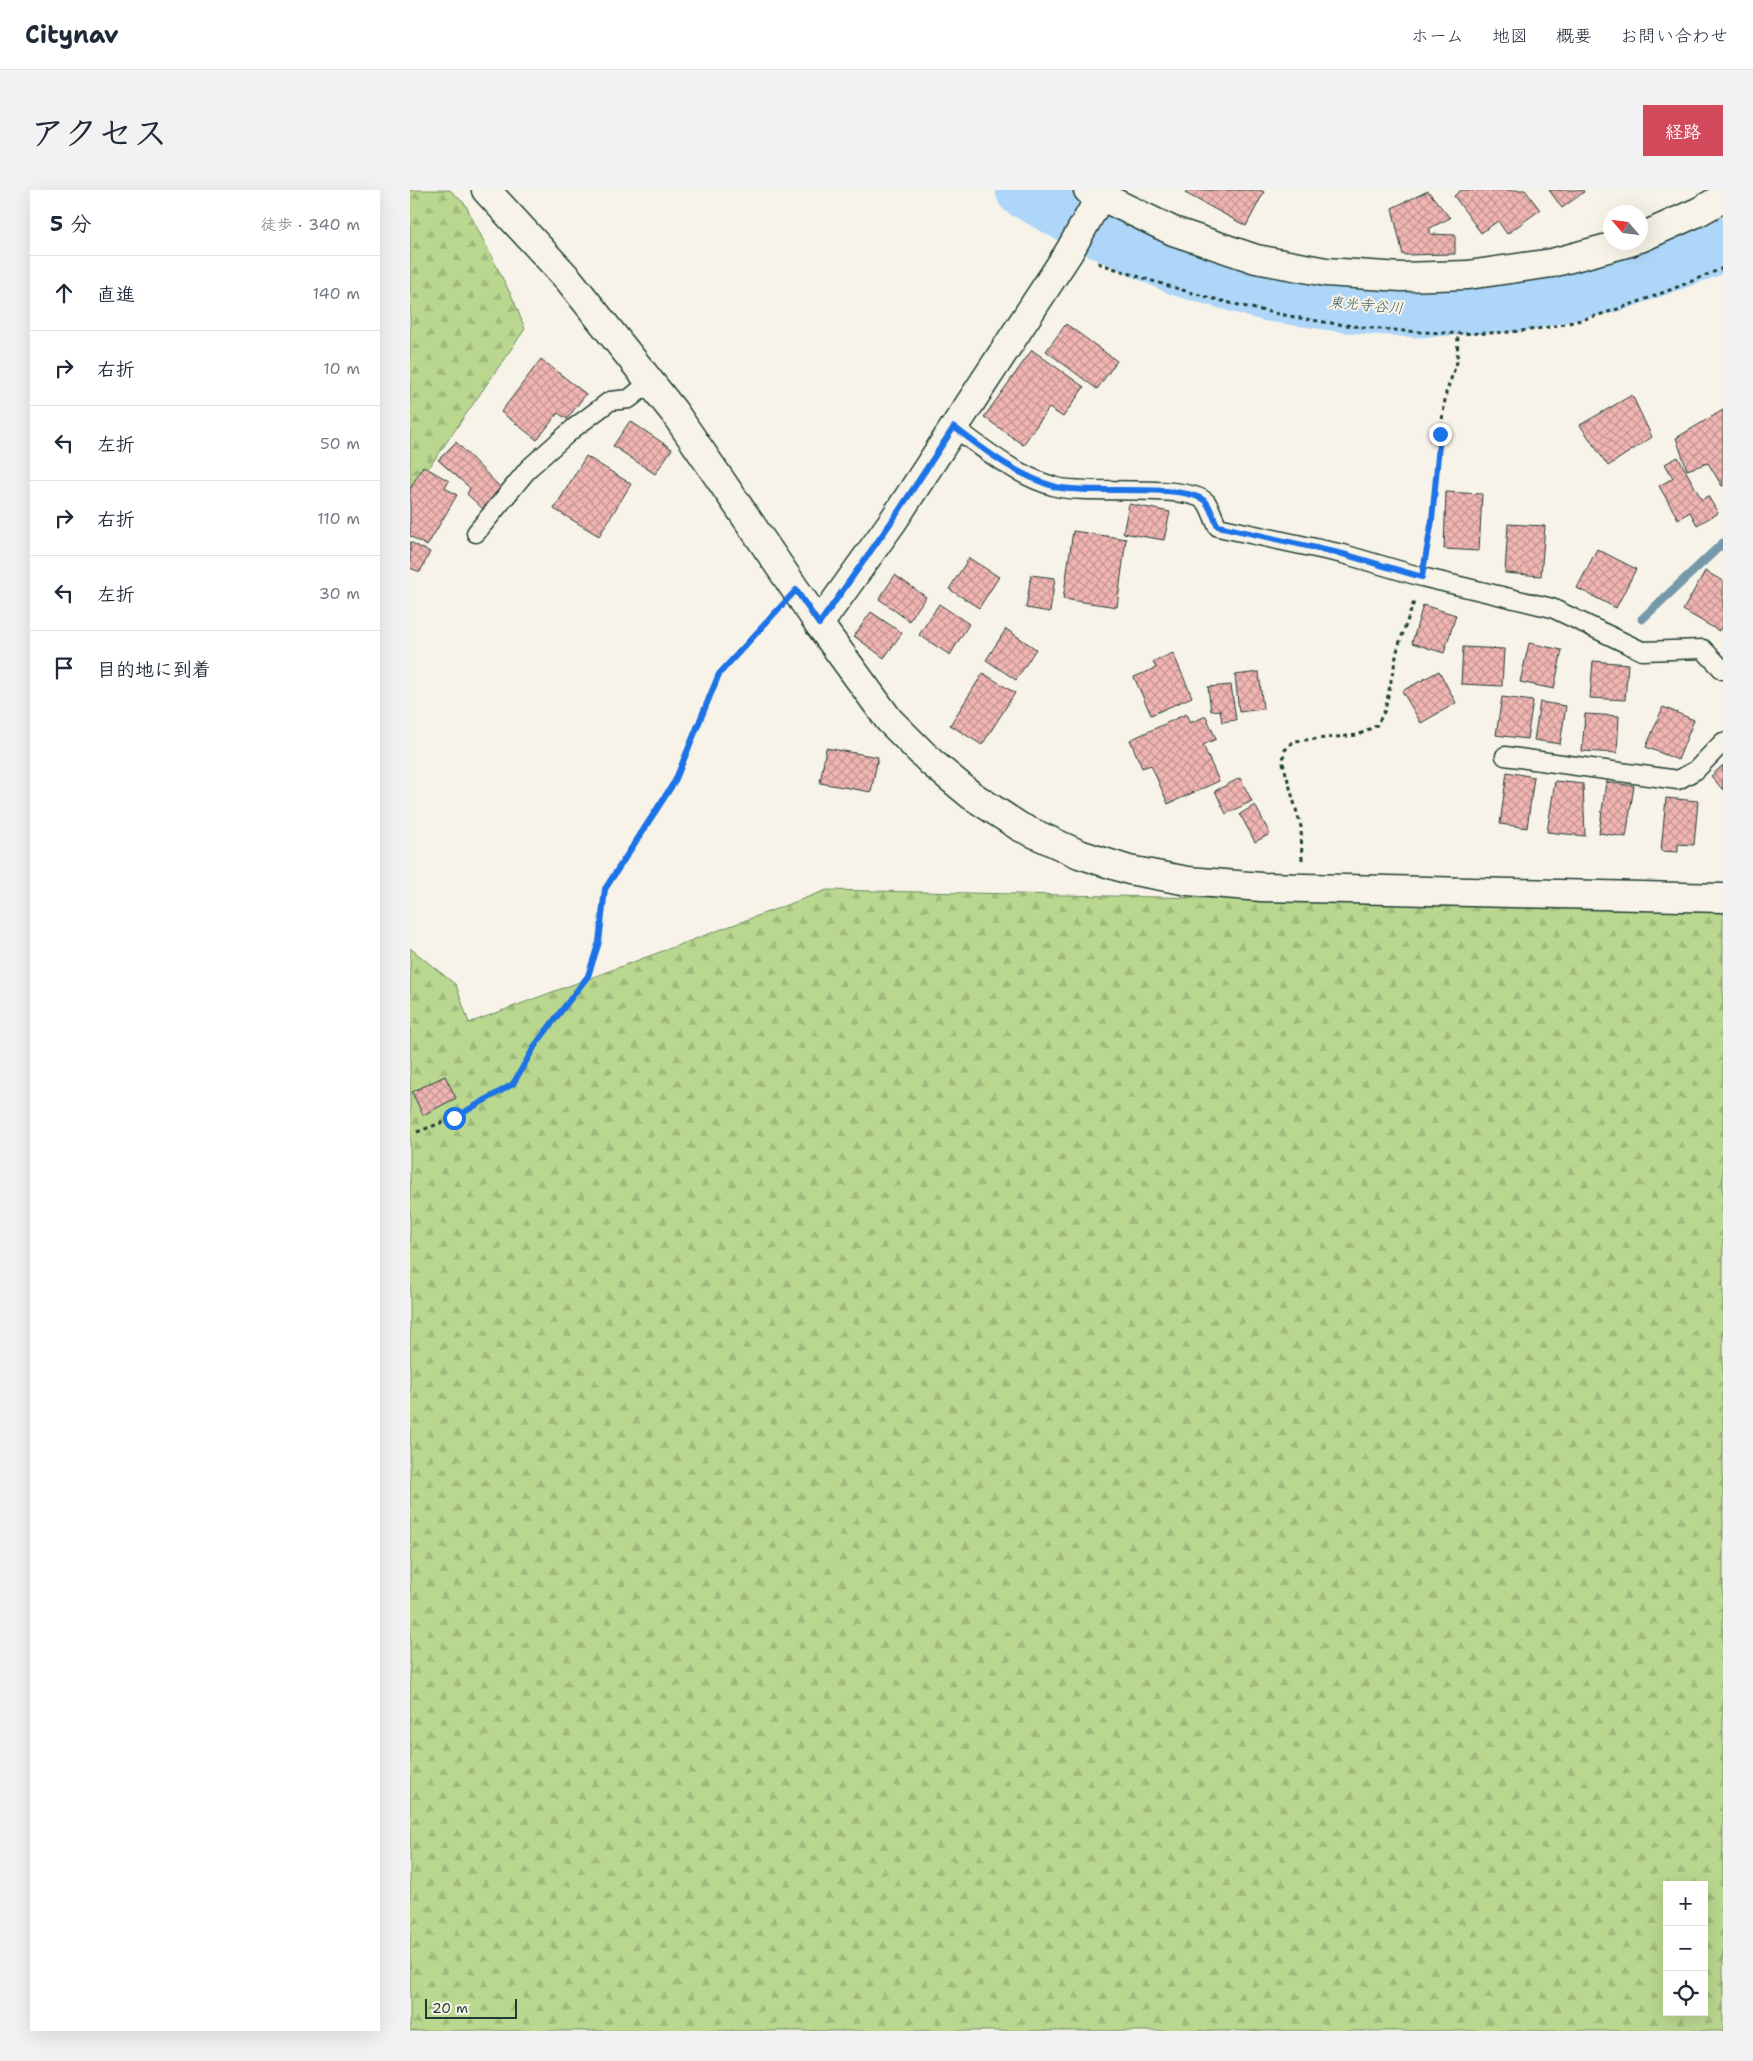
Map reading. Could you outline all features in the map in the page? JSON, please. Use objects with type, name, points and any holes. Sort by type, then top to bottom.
[{"type":"street","points":[[486,190],[569,280],[674,412],[819,624],[889,720],[931,762],[971,795],[1020,827],[1080,854],[1129,870],[1188,881],[1302,888],[1723,898]]},
{"type":"street","points":[[819,624],[892,521],[1069,252],[1094,194],[1172,231],[1246,256],[1326,272],[1401,276],[1468,275],[1552,263],[1603,249]]},
{"type":"street","points":[[1648,234],[1698,212],[1723,198]]},
{"type":"lane","points":[[476,533],[529,468],[574,428],[610,401],[629,399],[650,382]]},
{"type":"lane","points":[[954,427],[1001,462],[1036,481],[1058,488],[1186,493],[1206,502],[1218,526],[1343,554],[1422,577],[1552,608],[1642,651],[1703,649],[1723,670]]},
{"type":"lane","points":[[1505,756],[1678,780],[1696,770],[1723,742]]},
{"type":"path","points":[[1302,888],[1301,827],[1283,764],[1284,751],[1294,741],[1358,735],[1377,726],[1385,710],[1398,647],[1422,577],[1432,520],[1446,393],[1457,362],[1458,334]]},
{"type":"path","points":[[416,1132],[454,1118],[513,1084],[536,1044],[588,976],[599,942],[605,889],[675,781],[719,674],[796,590]]},
{"type":"green space","points":[[410,190],[450,190],[465,204],[514,301],[525,329],[410,495]]},
{"type":"green space","points":[[827,890],[1723,909],[1723,2031],[410,2031],[410,948],[456,985],[469,1023]]},
{"type":"building","points":[[1187,190],[1261,190],[1264,192],[1246,226],[1185,193]]},
{"type":"building","points":[[1461,190],[1525,190],[1540,210],[1507,234],[1498,221],[1481,233],[1454,196]]},
{"type":"building","points":[[1549,190],[1583,190],[1584,192],[1562,208]]},
{"type":"building","points":[[1428,191],[1450,218],[1430,228],[1430,234],[1455,235],[1455,254],[1403,255],[1392,208]]},
{"type":"building","points":[[1066,324],[1117,361],[1097,389],[1046,351]]},
{"type":"building","points":[[1032,350],[1084,387],[1063,417],[1049,408],[1023,445],[984,417]]},
{"type":"building","points":[[541,359],[586,394],[567,419],[558,413],[537,440],[501,412]]},
{"type":"building","points":[[1632,395],[1652,437],[1608,466],[1580,425]]},
{"type":"building","points":[[1723,410],[1722,486],[1708,463],[1687,470],[1676,438]]},
{"type":"building","points":[[630,421],[672,449],[655,474],[613,446]]},
{"type":"building","points":[[456,442],[501,488],[484,510],[467,494],[470,488],[438,460]]},
{"type":"building","points":[[586,456],[631,484],[599,536],[554,509]]},
{"type":"building","points":[[1678,457],[1702,500],[1708,496],[1718,513],[1697,525],[1690,512],[1678,519],[1659,486],[1673,478],[1665,464]]},
{"type":"building","points":[[423,466],[449,481],[445,488],[457,495],[427,546],[410,536],[410,489]]},
{"type":"building","points":[[1446,492],[1482,494],[1479,551],[1444,549]]},
{"type":"building","points":[[1129,504],[1170,512],[1164,540],[1123,533]]},
{"type":"building","points":[[1508,524],[1545,526],[1541,576],[1505,573]]},
{"type":"building","points":[[1073,531],[1126,539],[1117,607],[1063,599]]},
{"type":"building","points":[[410,542],[430,552],[420,572],[410,568]]},
{"type":"building","points":[[1597,549],[1636,569],[1616,608],[1577,588]]},
{"type":"building","points":[[969,558],[999,577],[979,608],[949,589]]},
{"type":"building","points":[[1705,571],[1723,581],[1723,624],[1719,631],[1683,610]]},
{"type":"building","points":[[895,575],[926,597],[909,621],[879,599]]},
{"type":"building","points":[[1031,575],[1055,578],[1050,612],[1026,608]]},
{"type":"building","points":[[939,604],[969,624],[950,655],[919,635]]},
{"type":"building","points":[[1423,605],[1456,615],[1444,653],[1412,643]]},
{"type":"building","points":[[871,612],[902,633],[884,658],[854,636]]},
{"type":"building","points":[[1006,629],[1036,649],[1016,680],[986,660]]},
{"type":"building","points":[[1529,643],[1562,650],[1554,689],[1520,682]]},
{"type":"building","points":[[1463,647],[1504,649],[1502,686],[1461,684]]},
{"type":"building","points":[[1173,653],[1192,697],[1151,715],[1134,677],[1156,668],[1153,662]]},
{"type":"building","points":[[1593,661],[1628,664],[1625,700],[1590,698]]},
{"type":"building","points":[[1439,671],[1456,703],[1421,723],[1402,691]]},
{"type":"building","points":[[1259,672],[1263,709],[1239,712],[1235,675]]},
{"type":"building","points":[[983,673],[1015,693],[982,745],[950,725]]},
{"type":"building","points":[[1231,685],[1236,720],[1222,722],[1220,710],[1211,711],[1208,687]]},
{"type":"building","points":[[1502,697],[1533,701],[1527,739],[1496,735]]},
{"type":"building","points":[[1540,702],[1566,706],[1560,744],[1534,740]]},
{"type":"building","points":[[1663,707],[1694,720],[1678,760],[1646,747]]},
{"type":"building","points":[[1186,714],[1190,723],[1206,716],[1216,739],[1203,745],[1219,781],[1168,804],[1151,765],[1142,768],[1130,740]]},
{"type":"building","points":[[1585,714],[1619,716],[1617,753],[1582,751]]},
{"type":"building","points":[[826,748],[878,757],[871,792],[820,783]]},
{"type":"building","points":[[1723,765],[1723,790],[1711,776]]},
{"type":"building","points":[[1507,772],[1534,777],[1527,828],[1500,824]]},
{"type":"building","points":[[1240,778],[1252,801],[1226,814],[1215,791]]},
{"type":"building","points":[[1555,781],[1583,784],[1585,836],[1547,832]]},
{"type":"building","points":[[1606,782],[1634,786],[1626,837],[1599,833]]},
{"type":"building","points":[[1666,798],[1698,801],[1694,845],[1678,844],[1678,852],[1661,851]]},
{"type":"building","points":[[1255,805],[1270,834],[1255,842],[1240,814]]},
{"type":"building","points":[[445,1076],[456,1098],[423,1115],[412,1092]]},
{"type":"waterway","name":"東光寺谷川","points":[[1023,190],[1087,225],[1181,269],[1269,294],[1347,305],[1417,310],[1520,304],[1615,284],[1723,245]]},
{"type":"waterway","points":[[1642,619],[1723,543]]},
{"type":"route","points":[[454,1118],[513,1084],[536,1044],[588,976],[599,942],[605,889],[675,781],[719,674],[796,590],[819,624],[892,521],[954,427],[1001,462],[1029,478],[1058,488],[1186,493],[1206,502],[1218,526],[1343,554],[1422,577],[1432,520],[1440,434]]}]
